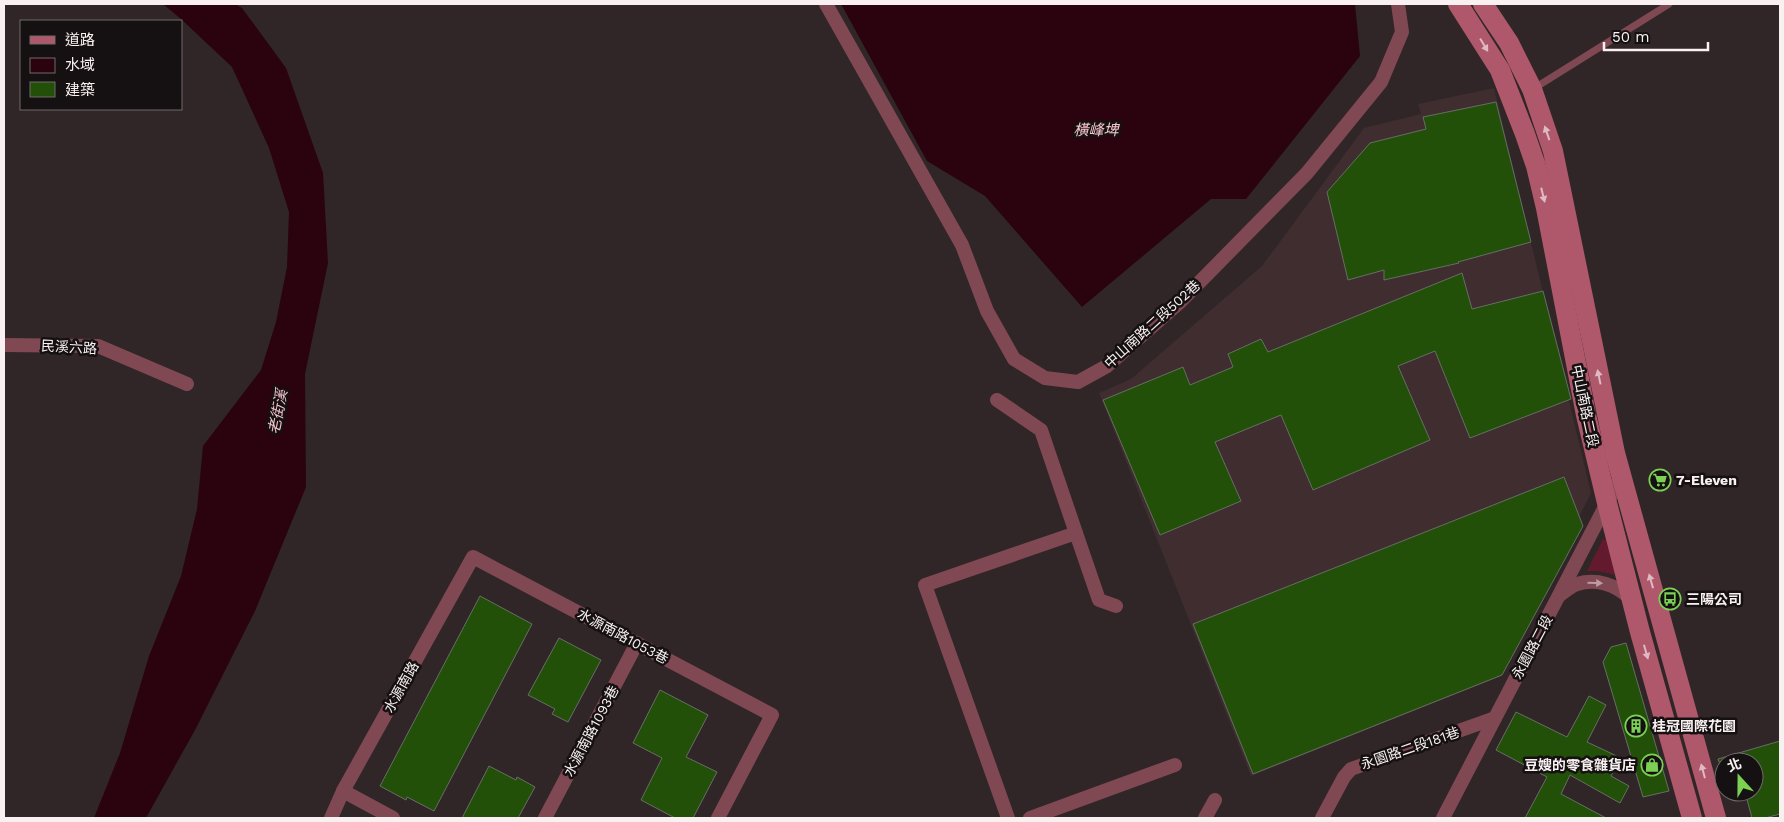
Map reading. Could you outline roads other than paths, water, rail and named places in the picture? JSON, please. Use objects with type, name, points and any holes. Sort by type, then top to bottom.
[{"type":"main road","name":"中山南路二段","points":[[1458,4],[1500,70],[1526,134],[1536,166],[1596,412],[1621,476],[1716,818]]},
{"type":"main road","name":"中山南路二段","points":[[1483,4],[1509,43],[1532,89],[1553,151],[1596,412],[1607,503],[1631,598],[1692,818]]},
{"type":"street","name":"中山南路二段502巷","points":[[826,4],[962,245],[987,311],[1014,359],[1045,378],[1078,382],[1107,366],[1180,302],[1307,173],[1382,82],[1402,32],[1398,4]]},
{"type":"street","name":"民溪六路","points":[[4,345],[98,346],[187,384]]},
{"type":"street","points":[[997,400],[1041,430],[1100,600],[1116,606]]},
{"type":"street","name":"永園路二段","points":[[1443,818],[1621,476]]},
{"type":"street","points":[[1008,818],[926,585],[1076,533]]},
{"type":"street","name":"水源南路1053巷","points":[[473,557],[772,715],[718,818]]},
{"type":"street","name":"水源南路","points":[[331,818],[343,792],[473,557]]},
{"type":"street","points":[[1558,597],[1575,584],[1592,581],[1621,589],[1631,598]]},
{"type":"street","name":"水源南路1093巷","points":[[545,818],[637,643]]},
{"type":"street","name":"永園路二段181巷","points":[[1322,818],[1344,777],[1351,769],[1495,718]]},
{"type":"street","points":[[1030,818],[1175,765]]},
{"type":"street","points":[[343,792],[394,818]]},
{"type":"street","points":[[1206,818],[1215,800]]},
{"type":"lane","points":[[1532,89],[1669,4]]},
{"type":"water","name":"老街溪","points":[[163,4],[235,4],[242,8],[286,68],[323,173],[328,263],[305,374],[306,487],[255,611],[195,730],[146,818],[94,818],[120,753],[149,656],[181,576],[197,509],[203,446],[261,370],[276,322],[287,267],[289,212],[269,148],[232,67]]},
{"type":"water","name":"橫峰埤","points":[[841,4],[1355,4],[1360,56],[1246,199],[1211,199],[1082,307],[985,196],[927,161]]},
{"type":"place","name":"7-Eleven","points":[[1660,480]]},
{"type":"place","name":"三陽公司","points":[[1670,599]]},
{"type":"place","name":"桂冠國際花園","points":[[1636,726]]},
{"type":"place","name":"豆嫂的零食雜貨店","points":[[1652,765]]}]
